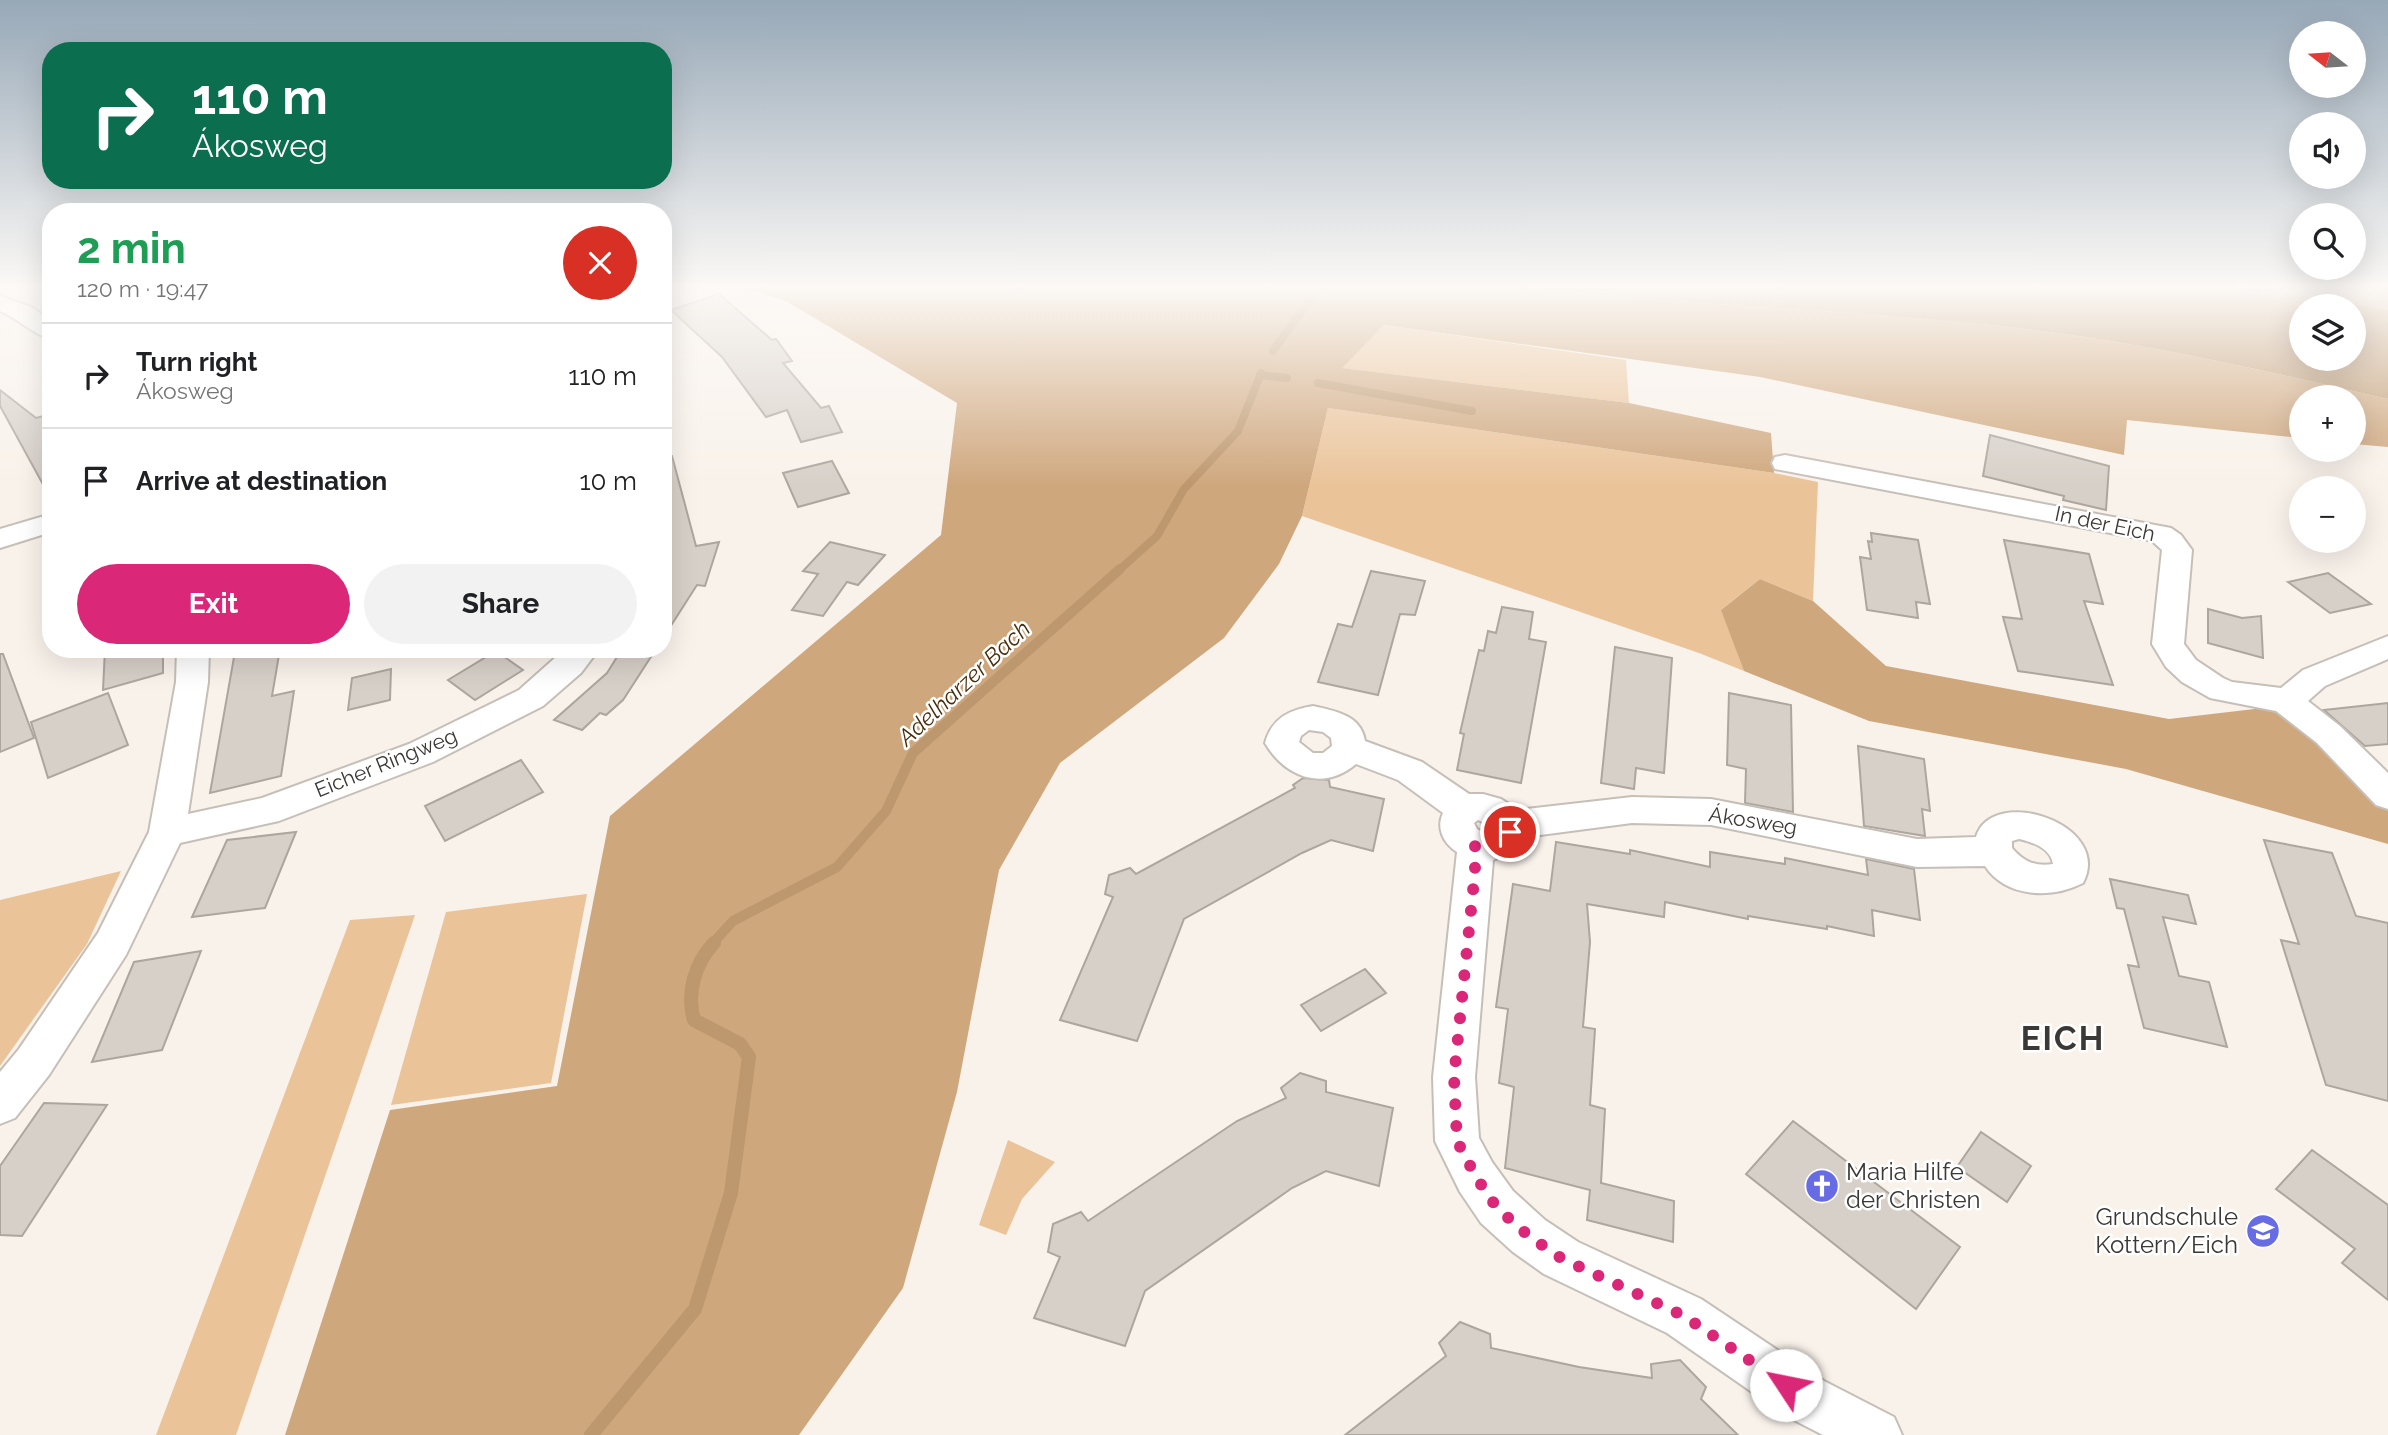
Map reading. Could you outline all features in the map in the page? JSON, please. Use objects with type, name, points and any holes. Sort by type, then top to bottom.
[{"type":"street","name":"In der Eich","points":[[1785,463],[2161,534],[2171,541],[2177,550],[2168,644],[2172,657],[2188,670],[2227,692],[2286,702],[2341,747],[2388,796]]},
{"type":"street","points":[[0,539],[42,525]]},
{"type":"street","points":[[2286,702],[2314,678],[2387,648]]},
{"type":"street","points":[[0,1104],[34,1062],[112,944],[167,832],[192,682],[193,658]]},
{"type":"street","name":"Eicher Ringweg","points":[[167,832],[266,811],[421,753],[531,698],[576,658]]},
{"type":"street","points":[[1349,748],[1410,771],[1483,827],[1475,871],[1454,1096],[1457,1141],[1497,1208],[1529,1236],[1561,1258],[1684,1316],[1806,1399],[1876,1435]]},
{"type":"street","name":"Ákosweg","points":[[1483,827],[1632,810],[1712,812],[1917,853],[1996,851]]},
{"type":"shaded area","points":[[873,353],[1357,353],[1342,368],[1629,403],[1771,433],[1774,473],[1328,408],[1302,516],[1279,564],[1224,638],[1060,763],[999,870],[957,1092],[903,1288],[799,1435],[285,1435],[390,1110],[557,1086],[610,816],[941,535],[957,403]]},
{"type":"shaded area","points":[[1356,353],[1577,353],[1626,360],[1629,403],[1341,368]]},
{"type":"shaded area","points":[[1586,353],[2177,353],[2326,385],[2289,385],[2289,437],[2127,420],[2124,455],[1760,377]]},
{"type":"shaded area","points":[[2176,353],[2289,353],[2289,371],[2366,371],[2366,353],[2388,353],[2388,399],[2366,394],[2366,385],[2327,385]]},
{"type":"shaded area","points":[[2366,394],[2388,399],[2388,447],[2366,445]]},
{"type":"shaded area","points":[[1328,408],[1774,473],[1818,482],[1813,601],[1760,579],[1722,609],[1744,671],[1302,516]]},
{"type":"shaded area","points":[[1760,579],[1813,601],[1886,666],[2169,719],[2280,706],[2388,807],[2388,844],[2126,769],[1869,721],[1744,671],[1721,610]]},
{"type":"shaded area","points":[[121,871],[87,944],[0,1066],[0,900]]},
{"type":"shaded area","points":[[587,894],[551,1083],[391,1105],[446,912]]},
{"type":"shaded area","points":[[415,915],[236,1435],[156,1435],[350,920]]},
{"type":"shaded area","points":[[1008,1140],[1055,1162],[1022,1199],[1006,1235],[979,1225]]},
{"type":"building","points":[[718,353],[786,353],[792,361],[783,363],[821,408],[829,406],[842,432],[801,442],[787,410],[766,417]]},
{"type":"building","points":[[0,390],[36,418],[42,416],[42,483],[0,406]]},
{"type":"building","points":[[1990,435],[2109,466],[2106,510],[2063,500],[2064,496],[1983,476]]},
{"type":"building","points":[[672,456],[696,546],[719,542],[705,586],[697,585],[672,624]]},
{"type":"building","points":[[832,461],[849,493],[798,507],[783,473]]},
{"type":"building","points":[[1871,533],[1918,540],[1930,604],[1916,602],[1918,618],[1867,610],[1860,557],[1871,559],[1868,541],[1872,542]]},
{"type":"building","points":[[2004,540],[2089,554],[2103,604],[2084,601],[2113,685],[2018,671],[2003,617],[2022,619]]},
{"type":"building","points":[[830,542],[885,555],[858,585],[847,582],[823,616],[792,610],[818,574],[803,571]]},
{"type":"building","points":[[1371,571],[1425,581],[1415,615],[1400,614],[1378,695],[1318,682],[1338,624],[1352,627]]},
{"type":"building","points":[[2328,573],[2371,604],[2330,613],[2288,582]]},
{"type":"building","points":[[1502,607],[1533,612],[1529,639],[1546,642],[1521,783],[1457,770],[1464,734],[1460,733],[1479,650],[1484,651],[1488,631],[1496,633]]},
{"type":"building","points":[[2208,609],[2242,618],[2261,616],[2263,658],[2208,643]]},
{"type":"building","points":[[1615,647],[1672,658],[1664,773],[1636,768],[1634,789],[1601,783]]},
{"type":"building","points":[[0,654],[3,654],[34,738],[0,752]]},
{"type":"building","points":[[105,658],[163,658],[163,673],[103,690]]},
{"type":"building","points":[[234,658],[278,658],[272,696],[294,691],[281,776],[210,793]]},
{"type":"building","points":[[484,658],[506,658],[523,670],[475,700],[448,680]]},
{"type":"building","points":[[616,658],[650,658],[623,700],[606,715],[600,713],[582,730],[554,720],[607,673]]},
{"type":"building","points":[[391,669],[390,700],[348,710],[352,678]]},
{"type":"building","points":[[108,693],[128,745],[48,778],[31,722]]},
{"type":"building","points":[[1729,693],[1791,705],[1793,812],[1745,803],[1746,769],[1727,765]]},
{"type":"building","points":[[2388,703],[2388,744],[2365,746],[2324,710]]},
{"type":"building","points":[[1858,746],[1924,759],[1930,811],[1922,809],[1925,836],[1864,826]]},
{"type":"building","points":[[521,760],[543,792],[445,841],[425,806]]},
{"type":"building","points":[[1303,778],[1329,780],[1330,787],[1384,799],[1373,851],[1331,840],[1302,853],[1184,919],[1137,1041],[1060,1020],[1113,897],[1105,894],[1109,875],[1130,868],[1136,874],[1295,788],[1293,785]]},
{"type":"building","points":[[296,832],[265,908],[192,917],[227,840]]},
{"type":"building","points":[[2264,840],[2332,853],[2356,916],[2388,923],[2388,1101],[2326,1085],[2281,940],[2299,944]]},
{"type":"building","points":[[1556,842],[1630,854],[1630,850],[1710,867],[1710,852],[1785,864],[1785,858],[1868,875],[1866,859],[1914,869],[1920,920],[1872,910],[1874,936],[1827,926],[1827,929],[1748,916],[1748,919],[1665,902],[1664,917],[1587,904],[1590,942],[1583,1027],[1595,1029],[1590,1105],[1605,1109],[1601,1183],[1674,1201],[1673,1242],[1587,1220],[1590,1190],[1505,1168],[1514,1087],[1499,1083],[1508,1009],[1496,1007],[1513,884],[1550,891]]},
{"type":"building","points":[[2110,879],[2188,895],[2196,924],[2163,917],[2179,976],[2209,982],[2227,1047],[2144,1028],[2128,965],[2139,967],[2124,909],[2117,908]]},
{"type":"building","points":[[201,951],[162,1050],[92,1062],[134,962]]},
{"type":"building","points":[[1365,969],[1386,993],[1321,1031],[1301,1005]]},
{"type":"building","points":[[1300,1073],[1326,1081],[1326,1092],[1393,1108],[1379,1186],[1326,1171],[1292,1188],[1145,1291],[1125,1346],[1034,1318],[1060,1257],[1048,1252],[1053,1224],[1081,1212],[1088,1221],[1237,1121],[1286,1098],[1281,1088]]},
{"type":"building","points":[[44,1103],[107,1105],[22,1236],[0,1235],[0,1166]]},
{"type":"building","points":[[1793,1121],[1960,1247],[1916,1309],[1746,1174]]},
{"type":"building","points":[[1981,1132],[2031,1166],[2007,1202],[1957,1167]]},
{"type":"building","points":[[2312,1150],[2388,1205],[2388,1300],[2342,1263],[2355,1249],[2276,1189]]},
{"type":"building","points":[[1460,1322],[1490,1334],[1491,1348],[1579,1367],[1652,1378],[1651,1364],[1680,1360],[1706,1387],[1701,1399],[1738,1435],[1345,1435],[1446,1356],[1439,1343]]},
{"type":"waterway","name":"Adelharzer Bach","points":[[1118,571],[1157,536],[1184,489],[1238,431],[1260,375]]},
{"type":"waterway","points":[[1260,375],[1287,378]]},
{"type":"waterway","points":[[1318,383],[1472,411]]},
{"type":"waterway","name":"Adelharzer Bach","points":[[712,944],[733,921],[837,867],[886,811],[913,753],[1120,569]]},
{"type":"waterway","name":"Adelharzer Bach","points":[[591,1435],[695,1309],[731,1193],[749,1057],[740,1044],[694,1020],[691,999],[694,979],[697,969],[714,943]]},
{"type":"place","name":"Maria Hilfe der Christen","points":[[1822,1186]]},
{"type":"place","name":"Grundschule Kottern/Eich","points":[[2263,1231]]},
{"type":"district","name":"EICH","points":[[2063,1038]]},
{"type":"route","points":[[1510,832],[1507,839],[1493,847],[1475,845],[1475,871],[1454,1077],[1457,1141],[1476,1177],[1497,1208],[1529,1236],[1561,1258],[1684,1316],[1786,1385]]}]
